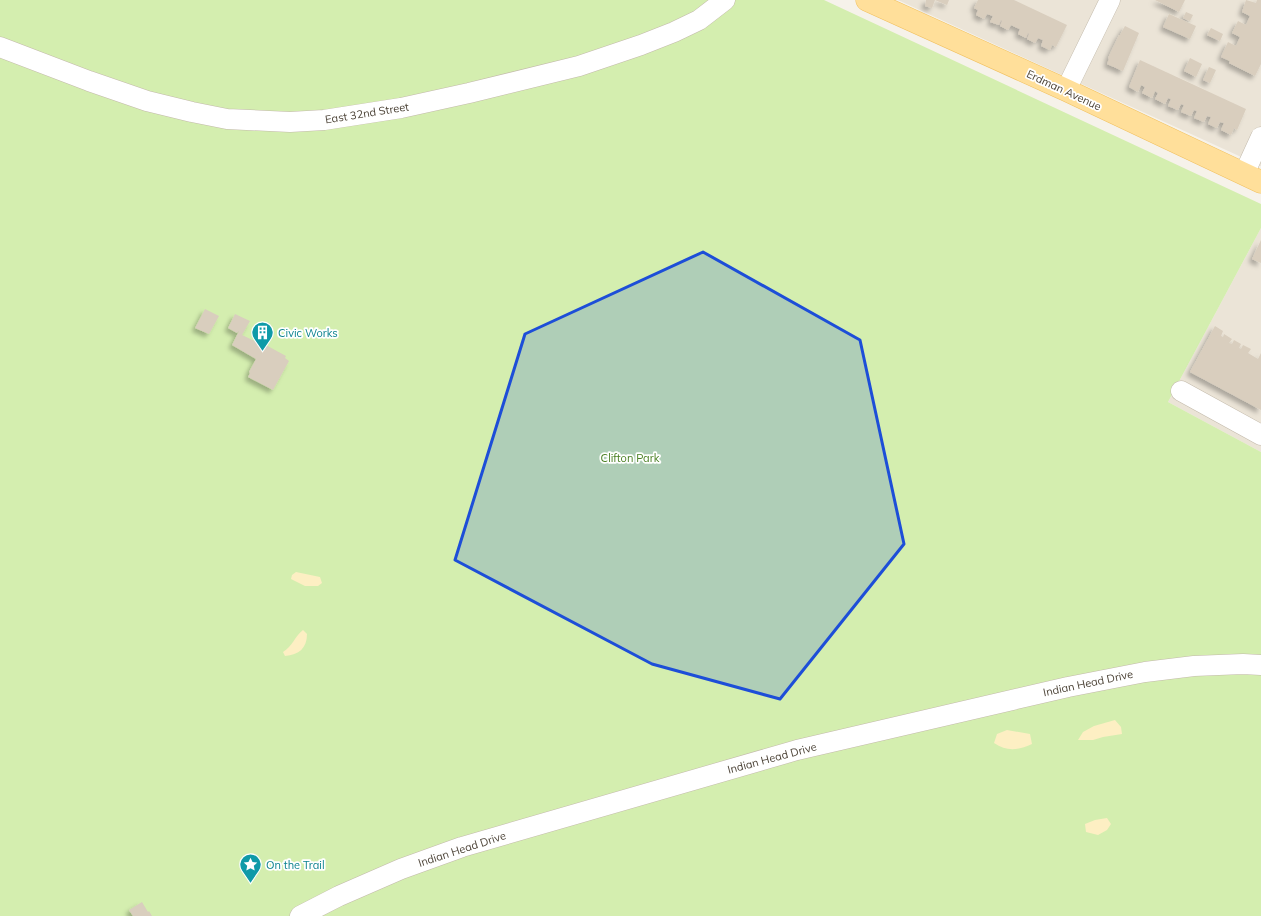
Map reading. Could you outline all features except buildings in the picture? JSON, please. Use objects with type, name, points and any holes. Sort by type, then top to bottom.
[{"type":"main road","name":"Erdman Avenue","points":[[867,0],[1066,90],[1253,178]]},
{"type":"street","name":"East 32nd Street","points":[[0,47],[89,81],[147,100],[192,112],[227,119],[297,122],[324,120],[401,108],[579,66],[674,32],[699,20],[725,0]]},
{"type":"street","points":[[1066,90],[1110,0]]},
{"type":"street","points":[[1253,178],[1261,137]]},
{"type":"street","points":[[1181,391],[1261,435]]},
{"type":"street","name":"Indian Head Drive","points":[[300,916],[339,896],[401,869],[462,847],[797,750],[1068,686],[1145,672],[1200,666],[1243,664],[1261,665]]},
{"type":"highlighted area","points":[[703,252],[860,340],[904,544],[780,699],[652,664],[455,560],[525,334]]},
{"type":"shaded area","points":[[898,0],[1261,0],[1261,166]]},
{"type":"shaded area","points":[[1261,228],[1261,452],[1168,402]]},
{"type":"green space","name":"Clifton Park","points":[[0,0],[824,0],[1261,204],[1261,228],[1168,402],[1261,452],[1261,916],[0,916]]},
{"type":"sand","points":[[296,572],[320,577],[322,583],[318,586],[305,586],[291,579],[292,575]]},
{"type":"sand","points":[[303,630],[307,634],[304,647],[294,654],[285,656],[283,652]]},
{"type":"sand","points":[[1115,720],[1121,727],[1122,734],[1093,740],[1078,740],[1083,732],[1094,726]]},
{"type":"sand","points":[[1007,730],[1030,734],[1032,744],[1018,749],[1008,749],[994,743],[997,734]]},
{"type":"sand","points":[[1107,818],[1111,824],[1107,830],[1098,835],[1086,832],[1085,824],[1095,820]]},
{"type":"place","name":"Civic Works","points":[[262,352]]},
{"type":"place","name":"On the Trail","points":[[250,884]]}]
